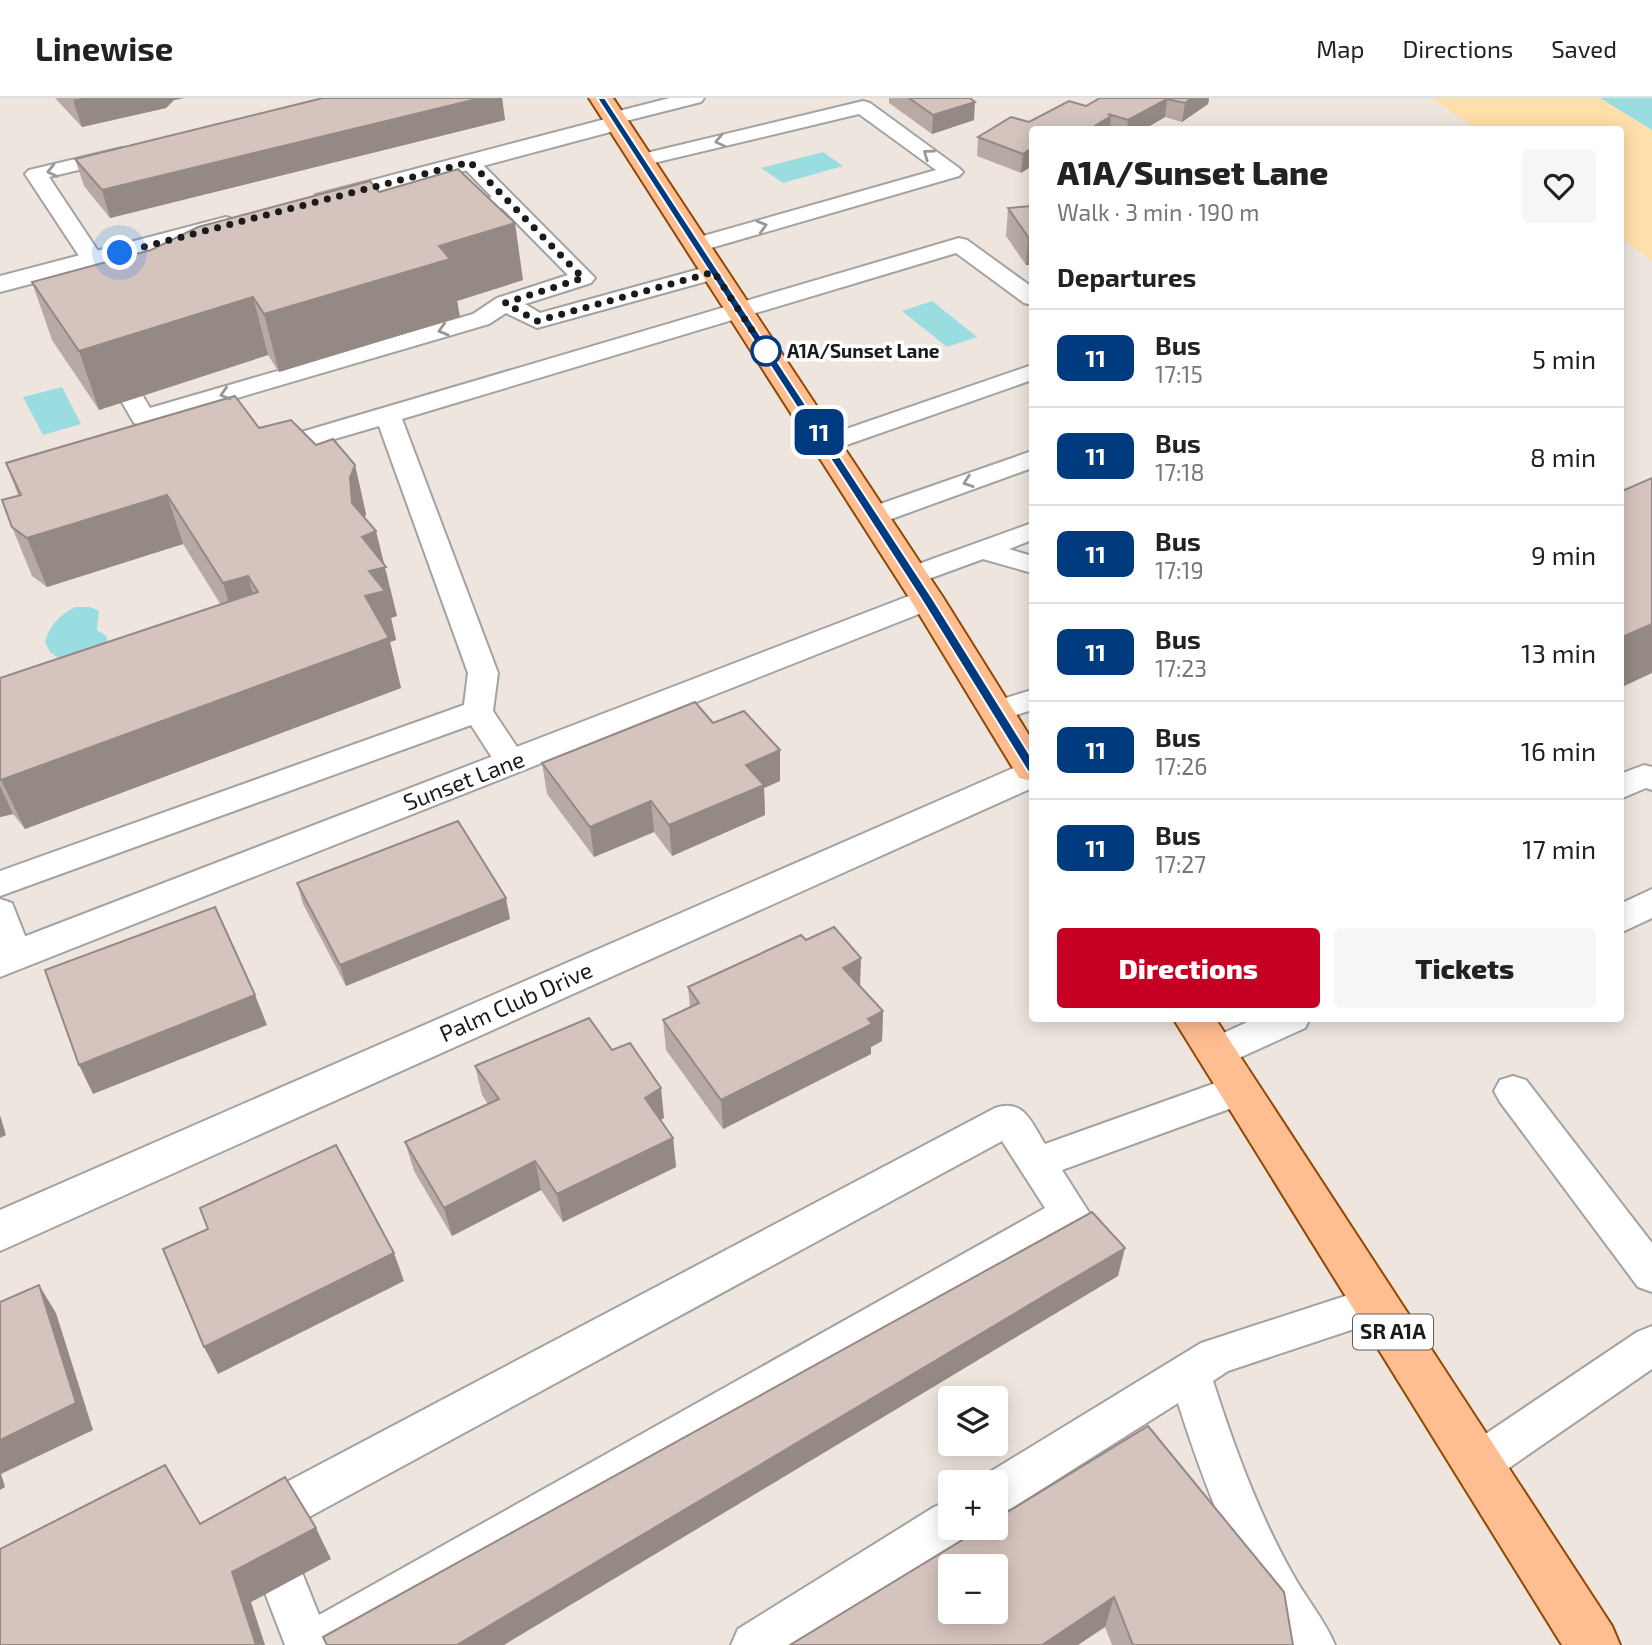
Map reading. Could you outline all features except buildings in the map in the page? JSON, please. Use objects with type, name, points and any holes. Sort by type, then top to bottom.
[{"type":"main road","points":[[601,98],[873,516],[1029,766]]},
{"type":"main road","name":"SR A1A","points":[[1215,1054],[1593,1645]]},
{"type":"street","points":[[308,204],[616,121]]},
{"type":"street","points":[[0,284],[254,218]]},
{"type":"street","name":"Sunset Lane","points":[[8,959],[512,762],[919,588]]},
{"type":"street","name":"Palm Club Drive","points":[[0,1231],[1029,772]]},
{"type":"lane","points":[[616,121],[694,98]]},
{"type":"lane","points":[[641,160],[863,107],[952,172],[697,245]]},
{"type":"lane","points":[[93,260],[36,174],[143,149]]},
{"type":"lane","points":[[95,336],[143,418],[481,319],[505,303],[583,278],[470,162]]},
{"type":"lane","points":[[427,222],[507,200]]},
{"type":"lane","points":[[273,449],[959,246],[1029,296]]},
{"type":"lane","points":[[505,303],[537,321],[714,272]]},
{"type":"lane","points":[[826,444],[1029,373]]},
{"type":"lane","points":[[387,414],[483,673],[478,711],[512,762]]},
{"type":"lane","points":[[873,516],[1029,460]]},
{"type":"lane","points":[[919,588],[982,550],[1029,532]]},
{"type":"lane","points":[[982,550],[1029,564]]},
{"type":"lane","points":[[997,711],[1029,701]]},
{"type":"lane","points":[[0,884],[478,711]]},
{"type":"lane","points":[[1624,786],[1644,776],[1652,779]]},
{"type":"lane","points":[[1624,918],[1652,902]]},
{"type":"lane","points":[[0,912],[8,959]]},
{"type":"lane","points":[[1037,1163],[1215,1054],[1283,1022]]},
{"type":"lane","points":[[1513,1091],[1652,1274]]},
{"type":"lane","points":[[1008,1119],[1070,1214],[310,1645],[259,1520],[1008,1119]]},
{"type":"lane","points":[[1008,1485],[1216,1356],[1376,1304]]},
{"type":"lane","points":[[1478,1464],[1652,1345]]},
{"type":"lane","points":[[1189,1372],[1220,1468],[1280,1596],[1312,1645]]},
{"type":"lane","points":[[754,1645],[938,1530]]},
{"type":"sand","points":[[1431,98],[1600,98],[1652,130],[1652,261],[1624,240],[1624,126],[1472,126]]},
{"type":"water","points":[[1600,98],[1652,98],[1652,130]]},
{"type":"water","points":[[823,152],[843,166],[783,183],[761,168]]},
{"type":"water","points":[[932,301],[977,337],[947,347],[902,311]]},
{"type":"water","points":[[62,387],[81,424],[43,435],[23,397]]},
{"type":"water","points":[[75,607],[90,607],[99,611],[97,630],[106,636],[110,649],[65,663],[50,652],[45,642],[56,621]]},
{"type":"bus line","name":"11","points":[[601,98],[927,599],[1029,764]]},
{"type":"place","name":"A1A/Sunset Lane","points":[[766,351]]},
{"type":"route","points":[[120,253],[470,162],[583,278],[505,303],[537,321],[714,272],[768,355],[766,351]]}]
